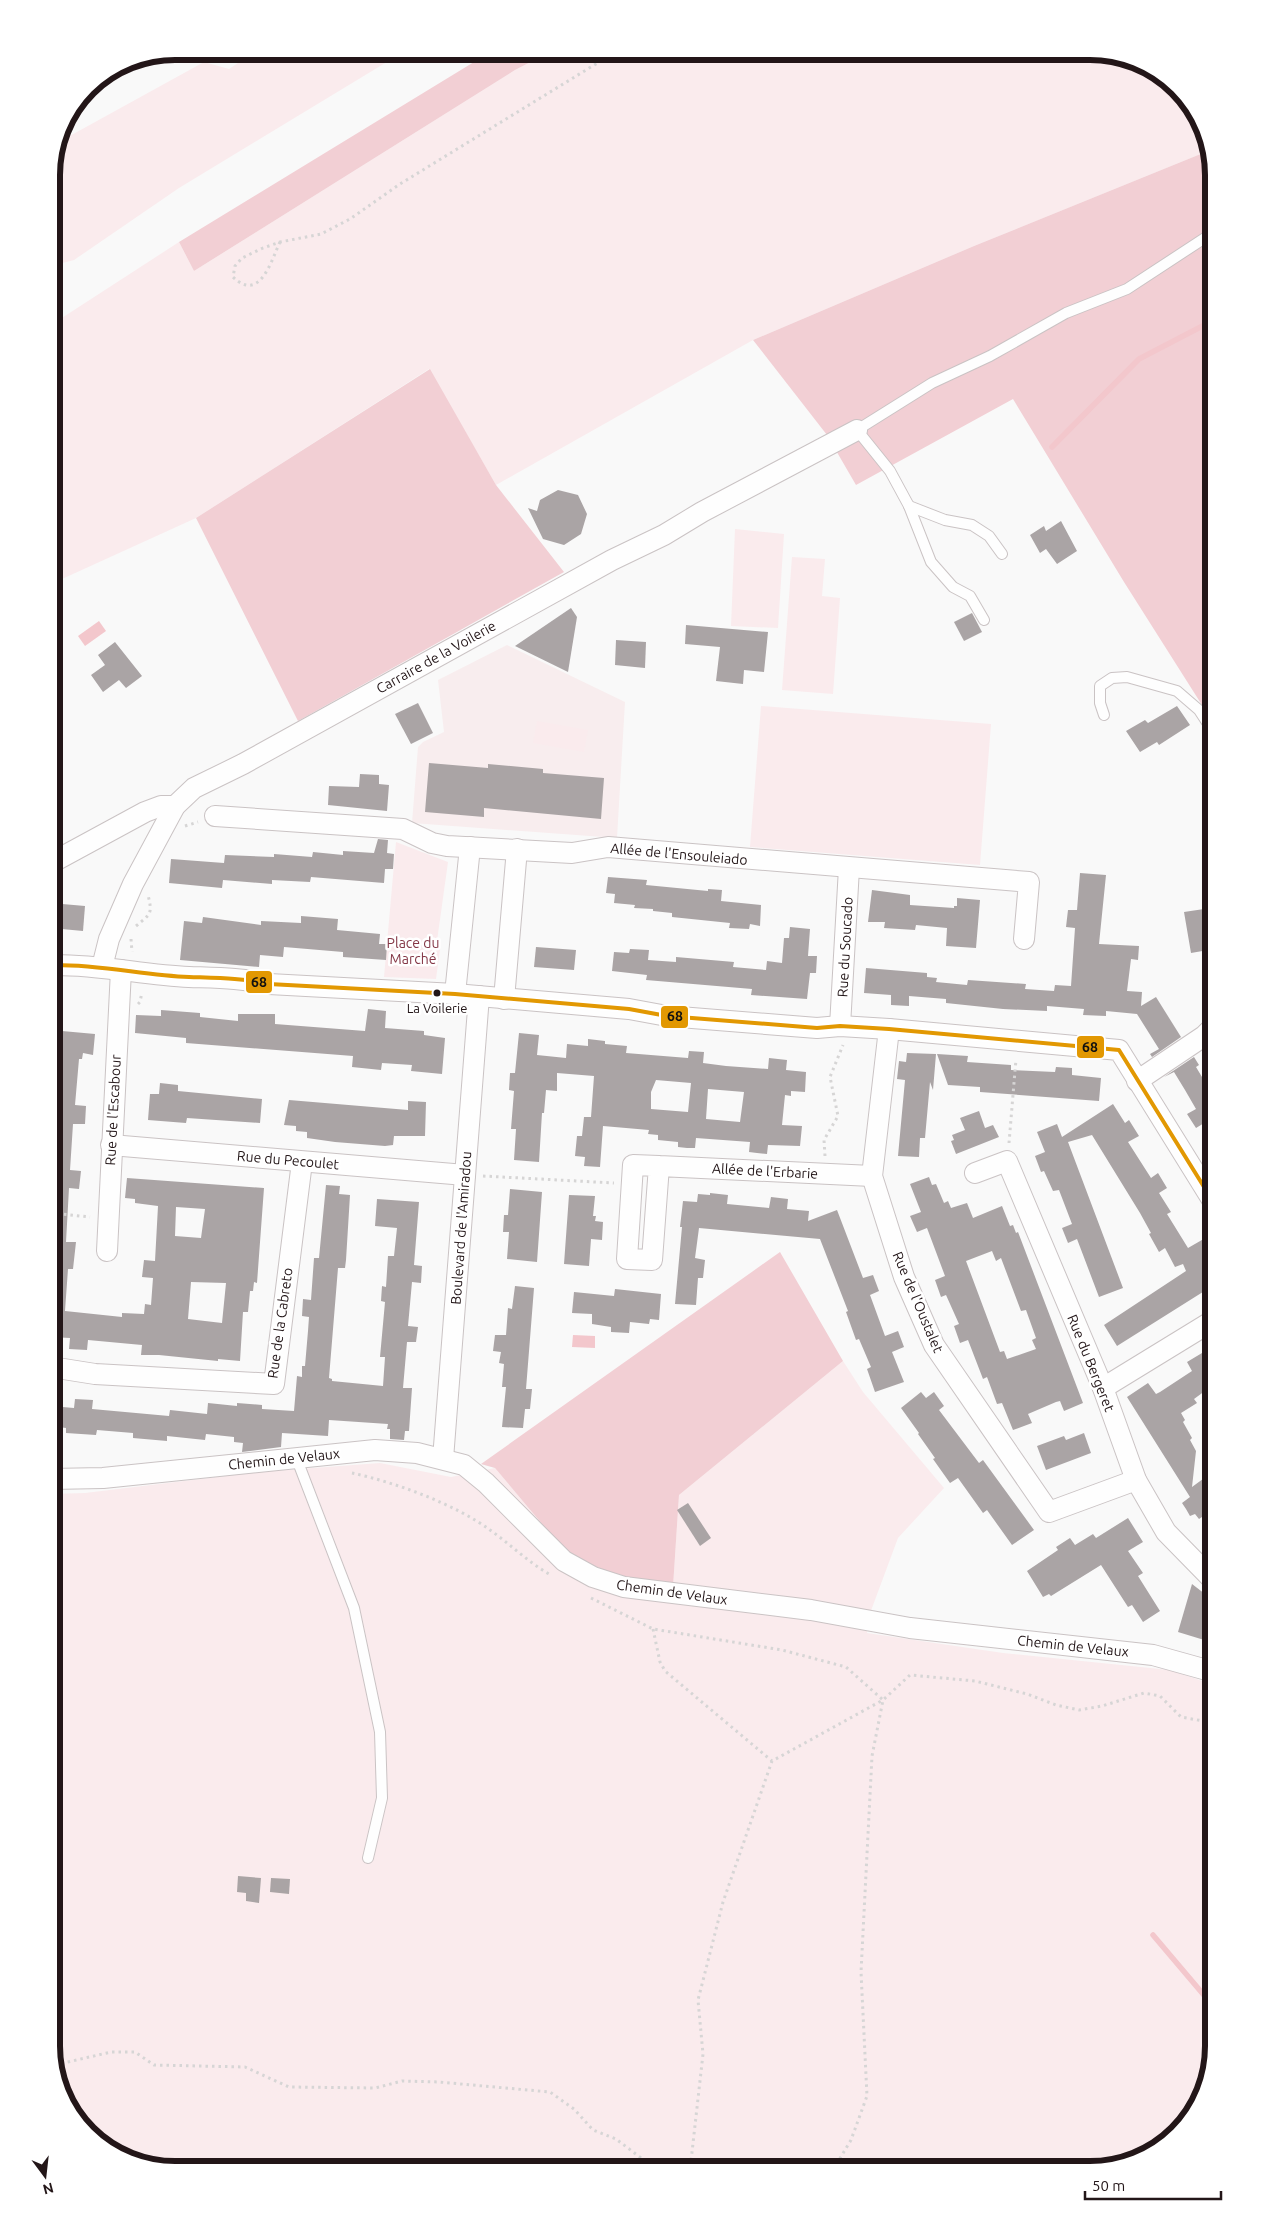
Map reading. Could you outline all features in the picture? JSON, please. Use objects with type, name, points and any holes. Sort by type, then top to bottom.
[{"type":"street","name":"Carraire de la Voilerie","points":[[111,968],[109,939],[129,894],[175,806],[194,788],[243,764],[612,560],[664,535],[702,512],[856,430]]},
{"type":"street","points":[[60,858],[145,812],[161,806],[175,806]]},
{"type":"street","name":"Allée de l'Ensouleiado","points":[[215,816],[403,829],[432,843],[470,847],[572,853],[596,848],[629,850],[1029,882],[1024,939]]},
{"type":"street","points":[[455,994],[470,847]]},
{"type":"street","points":[[504,999],[517,850]]},
{"type":"street","name":"Rue du Soucado","points":[[846,1026],[849,868]]},
{"type":"street","points":[[60,965],[111,968],[190,977],[248,979],[269,984],[455,994],[629,1009],[668,1016],[817,1028],[846,1026],[889,1029],[1119,1050],[1205,1189]]},
{"type":"street","name":"Rue de l'Escabour","points":[[106,1251],[111,1145],[111,968]]},
{"type":"street","name":"Boulevard de l'Amiradou","points":[[443,1460],[479,996]]},
{"type":"street","name":"Rue de l'Oustalet","points":[[889,1029],[872,1176],[904,1277],[934,1345],[1049,1512],[1136,1480]]},
{"type":"street","points":[[1137,1081],[1205,1035]]},
{"type":"street","name":"Rue du Pecoulet","points":[[111,1145],[465,1175]]},
{"type":"street","points":[[975,1173],[1007,1161]]},
{"type":"street","name":"Rue du Bergeret","points":[[1007,1161],[1103,1388],[1136,1480],[1166,1532],[1205,1572]]},
{"type":"street","name":"Rue de la Cabreto","points":[[60,1368],[95,1374],[274,1384],[302,1162]]},
{"type":"street","name":"Allée de l'Erbarie","points":[[659,1166],[652,1260],[627,1259],[633,1165],[659,1166],[872,1176]]},
{"type":"street","points":[[1103,1388],[1205,1326]]},
{"type":"street","name":"Chemin de Velaux","points":[[60,1479],[103,1478],[375,1450],[417,1453],[464,1465],[486,1482],[564,1561],[593,1578],[624,1587],[811,1610],[910,1628],[1153,1655],[1205,1669]]},
{"type":"lane","points":[[984,620],[970,596],[953,586],[931,562],[909,506],[890,471],[856,430],[932,384],[990,356],[1066,313],[1127,289],[1205,238]]},
{"type":"lane","points":[[909,506],[945,520],[972,525],[989,536],[1002,554]]},
{"type":"lane","points":[[1104,715],[1100,703],[1100,686],[1112,678],[1127,677],[1177,691],[1199,710],[1205,719]]},
{"type":"lane","points":[[296,1457],[354,1608],[380,1732],[382,1798],[368,1858]]},
{"type":"path","points":[[280,242],[266,274],[260,282],[249,285],[240,284],[233,277],[235,266],[242,258],[280,242],[321,234],[350,219],[400,184],[602,60]]},
{"type":"path","points":[[829,1174],[824,1153],[824,1140],[838,1116],[830,1077],[846,1026]]},
{"type":"path","points":[[1007,1161],[1018,1041]]},
{"type":"path","points":[[465,1175],[632,1184]]},
{"type":"path","points":[[60,1214],[108,1218]]},
{"type":"path","points":[[653,1629],[660,1662],[665,1671],[772,1761]]},
{"type":"path","points":[[691,2161],[703,2054],[698,2000],[724,1902],[772,1761],[883,1700],[910,1675],[975,1681],[1079,1710],[1102,1706],[1144,1693],[1160,1696],[1181,1717],[1205,1721]]},
{"type":"path","points":[[837,2161],[850,2140],[867,2096],[861,1972],[872,1756],[883,1700]]},
{"type":"path","points":[[61,2063],[111,2052],[136,2052],[154,2065],[245,2067],[289,2087],[375,2088],[402,2081],[439,2082],[550,2092],[574,2109],[593,2130],[616,2139],[645,2161]]},
{"type":"shaded area","points":[[477,60],[534,60],[515,70],[194,271],[179,242]]},
{"type":"shaded area","points":[[1203,153],[1205,175],[1205,710],[1124,582],[1013,399],[856,485],[827,435],[753,340],[974,246]]},
{"type":"shaded area","points":[[430,369],[496,485],[564,572],[298,721],[196,518]]},
{"type":"shaded area","points":[[99,621],[106,631],[85,646],[78,636]]},
{"type":"shaded area","points":[[507,645],[625,702],[617,838],[412,823],[418,747],[423,742],[444,732],[438,680]]},
{"type":"shaded area","points":[[780,1252],[843,1361],[679,1495],[673,1587],[620,1576],[569,1556],[495,1468],[481,1464]]},
{"type":"shaded area","points":[[573,1335],[595,1336],[595,1348],[572,1347]]},
{"type":"green space","points":[[242,60],[390,60],[179,188],[74,260],[60,264],[60,167],[67,138],[204,62],[229,69]]},
{"type":"green space","points":[[534,60],[1098,60],[1127,66],[1154,79],[1166,88],[1186,111],[1196,131],[1203,153],[974,246],[753,340],[496,485],[429,369],[196,518],[60,580],[60,319],[179,242],[194,271],[515,70]]},
{"type":"green space","points":[[735,529],[784,534],[778,628],[731,626]]},
{"type":"green space","points":[[792,557],[825,559],[822,596],[840,598],[833,694],[782,690]]},
{"type":"green space","points":[[761,706],[991,724],[980,865],[750,847]]},
{"type":"green space","points":[[537,721],[588,730],[584,752],[533,743]]},
{"type":"green space","name":"Place du Marché","points":[[396,842],[448,862],[437,941],[441,942],[436,979],[384,977]]},
{"type":"green space","points":[[843,1361],[863,1392],[944,1488],[898,1538],[869,1616],[867,1633],[1003,1653],[1170,1670],[1205,1682],[1205,2046],[1201,2076],[1196,2090],[1186,2110],[1177,2122],[1154,2142],[1141,2149],[1113,2159],[1098,2161],[167,2161],[138,2155],[111,2142],[99,2133],[79,2110],[72,2097],[64,2076],[60,2046],[60,1494],[85,1493],[259,1472],[380,1463],[451,1477],[495,1468],[569,1556],[673,1587],[679,1495]]},
{"type":"building","points":[[558,490],[578,495],[587,514],[581,534],[564,545],[543,539],[528,508],[537,511],[540,500]]},
{"type":"building","points":[[1061,521],[1077,551],[1057,564],[1046,549],[1040,553],[1030,535],[1044,526],[1046,531]]},
{"type":"building","points":[[571,608],[577,617],[568,672],[515,646]]},
{"type":"building","points":[[972,613],[982,632],[964,641],[954,622]]},
{"type":"building","points":[[686,625],[768,632],[764,672],[744,670],[743,684],[716,681],[720,647],[685,644]]},
{"type":"building","points":[[616,640],[646,642],[645,668],[615,665]]},
{"type":"building","points":[[115,642],[142,676],[126,688],[119,680],[103,692],[91,675],[105,665],[98,655]]},
{"type":"building","points":[[418,703],[433,733],[411,744],[395,714]]},
{"type":"building","points":[[1177,706],[1190,725],[1159,745],[1157,742],[1140,752],[1126,731],[1145,720],[1148,723]]},
{"type":"building","points":[[429,763],[488,768],[488,764],[543,769],[543,773],[604,778],[601,819],[484,808],[484,817],[425,812]]},
{"type":"building","points":[[360,774],[379,775],[379,784],[389,785],[387,811],[328,805],[329,786],[359,787]]},
{"type":"building","points":[[378,839],[388,840],[387,853],[394,854],[393,869],[385,869],[384,883],[311,877],[310,882],[272,880],[272,884],[223,880],[222,888],[169,883],[171,859],[224,863],[225,855],[274,857],[274,854],[312,857],[313,852],[343,855],[343,851],[374,853]]},
{"type":"building","points":[[1080,873],[1106,875],[1099,944],[1139,946],[1138,960],[1131,959],[1127,991],[1142,992],[1141,1006],[1156,997],[1181,1037],[1152,1057],[1150,1054],[1159,1049],[1137,1014],[1106,1011],[1106,1016],[1083,1015],[1084,1009],[1047,1006],[1047,1011],[1003,1009],[946,1003],[946,999],[909,996],[909,1006],[891,1005],[891,995],[864,993],[866,968],[927,973],[927,977],[937,978],[936,982],[967,985],[968,980],[1026,984],[1025,989],[1054,991],[1055,985],[1071,986],[1075,928],[1066,927],[1068,910],[1077,910]]},
{"type":"building","points":[[608,877],[647,880],[646,885],[708,891],[708,889],[722,890],[721,901],[761,905],[760,926],[750,924],[749,929],[729,928],[730,923],[672,917],[672,913],[634,908],[635,905],[614,903],[615,894],[606,893]]},
{"type":"building","points":[[872,890],[910,895],[910,905],[954,908],[954,906],[957,906],[957,898],[980,900],[976,948],[946,946],[947,928],[916,925],[915,930],[884,928],[885,922],[868,922]]},
{"type":"building","points":[[60,904],[85,906],[83,931],[60,929]]},
{"type":"building","points":[[1204,909],[1205,951],[1191,953],[1184,912]]},
{"type":"building","points":[[301,916],[338,919],[337,930],[380,934],[379,944],[387,944],[386,960],[343,957],[343,952],[284,947],[283,957],[260,955],[259,967],[180,960],[184,921],[202,923],[203,917],[261,925],[261,921],[301,923]]},
{"type":"building","points":[[790,927],[810,929],[808,956],[817,956],[816,973],[810,973],[807,999],[751,995],[752,989],[646,980],[647,975],[612,971],[614,952],[629,953],[630,949],[649,950],[648,960],[676,962],[676,957],[734,962],[733,967],[766,970],[767,961],[782,963],[784,938],[789,938]]},
{"type":"building","points":[[536,947],[576,950],[574,970],[534,967]]},
{"type":"building","points":[[368,1009],[386,1011],[385,1028],[424,1031],[424,1035],[445,1038],[442,1074],[411,1071],[412,1065],[382,1063],[381,1070],[352,1067],[353,1056],[186,1043],[186,1038],[135,1033],[136,1015],[161,1016],[161,1010],[200,1013],[200,1017],[238,1021],[238,1014],[275,1014],[275,1024],[365,1031]]},
{"type":"building","points":[[60,1031],[95,1034],[93,1055],[83,1053],[82,1059],[79,1059],[75,1105],[86,1106],[85,1124],[73,1124],[70,1170],[81,1171],[79,1189],[69,1188],[66,1242],[76,1242],[73,1269],[68,1269],[65,1311],[122,1317],[122,1313],[144,1314],[145,1304],[151,1305],[153,1278],[142,1277],[144,1260],[155,1261],[158,1206],[135,1203],[135,1199],[125,1198],[127,1178],[264,1188],[257,1283],[254,1282],[253,1291],[250,1291],[248,1312],[243,1312],[240,1361],[141,1355],[142,1345],[88,1340],[87,1350],[69,1349],[70,1338],[60,1337]],"holes":[[[176,1207],[205,1209],[201,1238],[175,1236]],[[191,1282],[226,1283],[222,1323],[188,1319]]]},
{"type":"building","points":[[519,1033],[539,1035],[537,1055],[566,1058],[567,1044],[588,1046],[588,1039],[605,1041],[605,1044],[627,1046],[626,1053],[688,1058],[689,1051],[704,1052],[703,1063],[726,1066],[768,1069],[769,1058],[787,1060],[786,1070],[806,1072],[805,1092],[791,1091],[791,1096],[785,1095],[782,1125],[802,1126],[800,1146],[768,1145],[767,1154],[749,1152],[750,1142],[696,1138],[695,1148],[687,1148],[678,1147],[678,1142],[658,1140],[658,1135],[648,1134],[649,1130],[603,1126],[600,1167],[584,1166],[585,1157],[575,1156],[577,1136],[582,1136],[584,1117],[591,1117],[594,1076],[557,1073],[557,1091],[546,1090],[544,1113],[542,1113],[539,1162],[514,1160],[516,1129],[511,1129],[514,1091],[509,1090],[510,1073],[515,1073]],"holes":[[[656,1080],[691,1083],[688,1112],[651,1109],[651,1092]],[[708,1089],[744,1092],[740,1122],[706,1119]]]},
{"type":"building","points":[[907,1053],[936,1054],[933,1090],[930,1082],[925,1138],[920,1138],[919,1157],[898,1156],[905,1080],[897,1079],[899,1061],[906,1062]]},
{"type":"building","points":[[937,1054],[968,1056],[967,1062],[1011,1065],[1011,1070],[1055,1072],[1056,1067],[1072,1068],[1072,1075],[1101,1078],[1099,1101],[980,1092],[980,1087],[948,1085]]},
{"type":"building","points":[[1194,1057],[1199,1065],[1196,1067],[1205,1082],[1205,1122],[1196,1128],[1187,1114],[1196,1109],[1174,1072],[1164,1077]]},
{"type":"building","points":[[160,1083],[178,1085],[178,1091],[262,1099],[260,1123],[187,1118],[186,1123],[148,1120],[150,1094],[159,1094]]},
{"type":"building","points":[[289,1100],[408,1110],[408,1101],[426,1102],[425,1136],[394,1136],[393,1145],[385,1146],[307,1138],[307,1132],[296,1131],[296,1126],[284,1125]]},
{"type":"building","points":[[1113,1104],[1125,1123],[1129,1120],[1139,1136],[1128,1142],[1151,1178],[1158,1173],[1167,1188],[1159,1193],[1171,1212],[1167,1214],[1188,1248],[1205,1238],[1205,1291],[1117,1346],[1104,1325],[1186,1271],[1183,1264],[1175,1267],[1165,1248],[1159,1252],[1140,1213],[1092,1135],[1068,1142],[1123,1288],[1099,1297],[1077,1239],[1068,1243],[1062,1228],[1072,1224],[1059,1190],[1053,1191],[1044,1171],[1041,1172],[1035,1156],[1045,1152],[1037,1132],[1057,1124],[1062,1137]]},
{"type":"building","points":[[979,1111],[985,1128],[993,1125],[999,1137],[956,1154],[951,1141],[954,1140],[952,1135],[965,1130],[960,1118]]},
{"type":"building","points":[[929,1177],[932,1185],[936,1184],[944,1203],[948,1201],[951,1208],[967,1203],[973,1218],[1002,1206],[1010,1226],[1013,1225],[1016,1233],[1018,1232],[1083,1403],[1064,1411],[1060,1401],[1056,1402],[1028,1414],[1032,1423],[1013,1430],[1002,1403],[997,1404],[987,1377],[983,1379],[968,1340],[960,1343],[954,1326],[959,1324],[946,1295],[941,1297],[935,1280],[945,1276],[927,1228],[917,1232],[910,1216],[921,1212],[910,1184]],"holes":[[[992,1251],[996,1261],[1001,1258],[1021,1311],[1026,1310],[1036,1338],[1032,1340],[1036,1349],[1007,1359],[1004,1351],[1000,1352],[966,1261]]]},
{"type":"building","points":[[326,1185],[340,1186],[339,1194],[350,1195],[345,1268],[338,1268],[329,1378],[332,1381],[383,1386],[385,1357],[380,1357],[385,1302],[381,1301],[382,1286],[386,1287],[388,1256],[394,1256],[397,1228],[375,1226],[377,1199],[419,1202],[414,1265],[422,1266],[421,1283],[412,1282],[408,1326],[418,1327],[416,1342],[407,1342],[403,1388],[412,1388],[409,1431],[405,1431],[404,1440],[390,1439],[390,1429],[387,1429],[388,1424],[329,1420],[328,1436],[282,1433],[281,1447],[242,1452],[243,1443],[234,1442],[234,1437],[206,1434],[205,1440],[167,1436],[167,1441],[133,1438],[133,1433],[97,1430],[96,1435],[66,1433],[66,1428],[60,1427],[60,1407],[74,1408],[75,1399],[93,1400],[92,1409],[169,1416],[170,1410],[207,1414],[208,1403],[237,1406],[237,1403],[262,1405],[262,1409],[294,1411],[297,1376],[302,1377],[302,1366],[305,1366],[308,1331],[309,1317],[302,1316],[303,1299],[311,1300],[314,1258],[319,1258]]},
{"type":"building","points":[[510,1189],[542,1192],[537,1262],[507,1259],[509,1232],[503,1232],[504,1215],[508,1215]]},
{"type":"building","points":[[710,1193],[728,1195],[727,1204],[769,1208],[771,1197],[788,1199],[787,1209],[809,1211],[808,1221],[837,1210],[863,1278],[873,1275],[879,1291],[870,1295],[885,1336],[898,1331],[904,1347],[892,1352],[904,1382],[875,1392],[867,1369],[871,1367],[859,1339],[856,1340],[846,1312],[848,1311],[820,1239],[699,1228],[695,1258],[705,1260],[703,1278],[698,1278],[696,1305],[675,1304],[683,1201],[697,1202],[698,1194],[710,1195]]},
{"type":"building","points":[[569,1195],[595,1196],[593,1216],[596,1216],[595,1221],[603,1222],[602,1240],[591,1239],[589,1266],[564,1264]]},
{"type":"building","points":[[515,1286],[534,1288],[526,1389],[532,1389],[530,1409],[525,1409],[523,1428],[502,1427],[506,1387],[502,1387],[504,1364],[499,1363],[501,1352],[493,1351],[495,1335],[506,1335],[508,1308],[512,1309]]},
{"type":"building","points":[[615,1289],[661,1294],[659,1320],[650,1319],[649,1324],[630,1322],[629,1333],[611,1332],[611,1327],[592,1324],[592,1314],[572,1313],[574,1292],[614,1296]]},
{"type":"building","points":[[1202,1353],[1205,1358],[1205,1391],[1194,1399],[1197,1403],[1181,1413],[1185,1420],[1183,1422],[1192,1438],[1190,1440],[1196,1451],[1192,1487],[1205,1477],[1205,1522],[1202,1517],[1199,1519],[1195,1514],[1190,1516],[1182,1503],[1190,1497],[1127,1397],[1148,1383],[1156,1394],[1160,1392],[1192,1371],[1187,1362]]},
{"type":"building","points":[[921,1392],[926,1398],[934,1392],[944,1406],[939,1410],[979,1463],[983,1460],[1034,1530],[1012,1545],[987,1510],[983,1513],[958,1478],[950,1483],[901,1408]]},
{"type":"building","points":[[1084,1433],[1091,1453],[1046,1470],[1037,1446],[1064,1436],[1066,1440]]},
{"type":"building","points":[[688,1503],[711,1538],[700,1546],[677,1510]]},
{"type":"building","points":[[1128,1518],[1143,1542],[1128,1551],[1143,1573],[1138,1576],[1160,1611],[1143,1622],[1132,1605],[1128,1607],[1101,1565],[1051,1596],[1049,1594],[1043,1597],[1027,1571],[1058,1550],[1056,1547],[1070,1538],[1075,1545],[1093,1534],[1096,1538]]},
{"type":"building","points":[[1192,1584],[1205,1594],[1205,1640],[1178,1632]]},
{"type":"building","points":[[238,1876],[261,1878],[259,1903],[246,1901],[246,1893],[237,1892]]},
{"type":"building","points":[[271,1878],[290,1879],[289,1894],[270,1892]]},
{"type":"waterway","points":[[1052,447],[1139,359],[1205,325]]},
{"type":"waterway","points":[[1153,1935],[1205,1996]]},
{"type":"transit line","name":"68","points":[[60,965],[86,966],[172,976],[239,979],[269,984],[455,994],[629,1009],[667,1016],[817,1028],[840,1026],[889,1029],[1119,1050],[1205,1189]]},
{"type":"place","name":"La Voilerie","points":[[437,993]]}]
